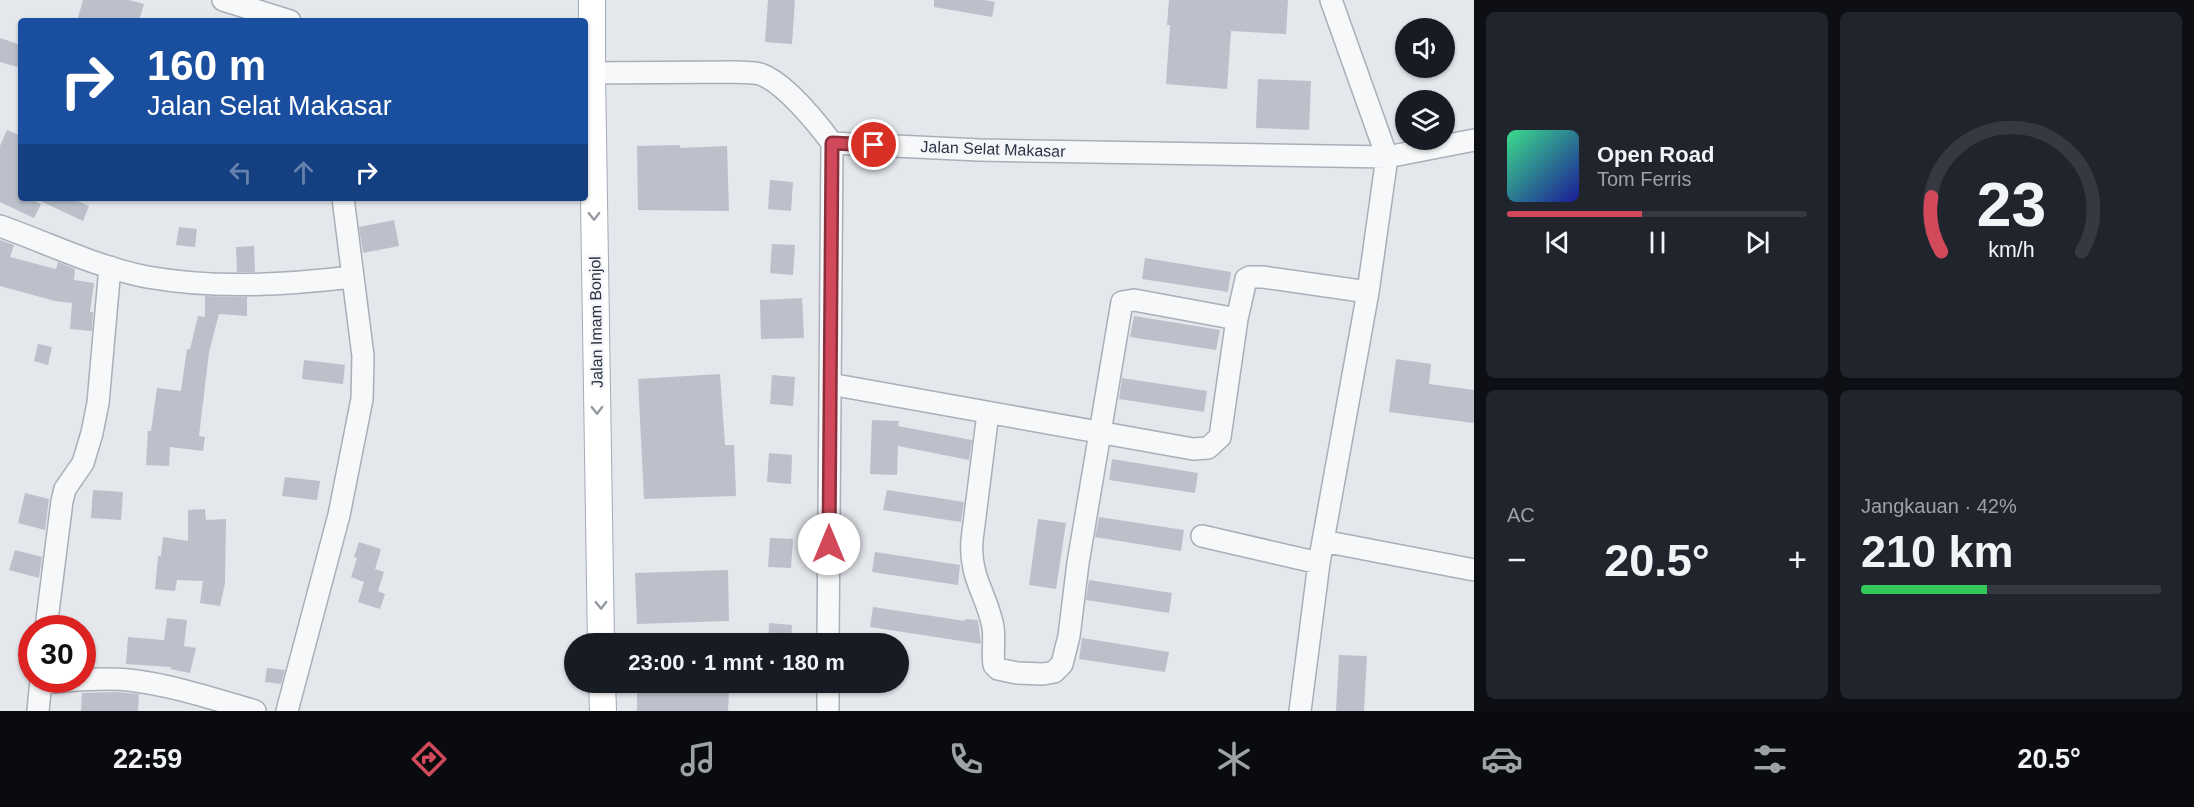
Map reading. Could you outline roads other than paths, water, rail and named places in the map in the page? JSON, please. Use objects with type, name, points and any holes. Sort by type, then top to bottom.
[{"type":"main road","name":"Jalan Imam Bonjol","points":[[592,0],[588,73],[601,633]]},
{"type":"main road","points":[[602,693],[603,711]]},
{"type":"street","points":[[223,0],[280,18]]},
{"type":"street","points":[[1300,711],[1319,563],[1368,292],[1388,157],[1331,0]]},
{"type":"street","points":[[588,73],[736,72],[761,74],[817,122],[832,143],[828,633]]},
{"type":"street","name":"Jalan Selat Makasar","points":[[832,143],[979,150],[1388,157],[1474,140]]},
{"type":"street","points":[[287,711],[339,515],[362,399],[363,356],[343,201]]},
{"type":"street","points":[[0,226],[110,267],[146,277],[256,286],[352,277]]},
{"type":"street","points":[[48,615],[62,501],[65,489],[86,456],[98,403],[110,267]]},
{"type":"street","points":[[830,384],[1193,449],[1208,448],[1220,437],[1246,279],[1250,277],[1368,292]]},
{"type":"street","points":[[988,413],[971,554],[973,571],[993,625],[994,665],[998,669],[1017,673],[1054,672],[1062,664],[1069,636],[1078,563],[1122,302],[1134,300],[1238,319]]},
{"type":"street","points":[[1202,536],[1319,563]]},
{"type":"street","points":[[1323,541],[1474,570]]},
{"type":"street","points":[[96,680],[127,680],[158,685],[255,711]]},
{"type":"street","points":[[38,711],[40,693]]},
{"type":"street","points":[[828,693],[828,711]]}]
